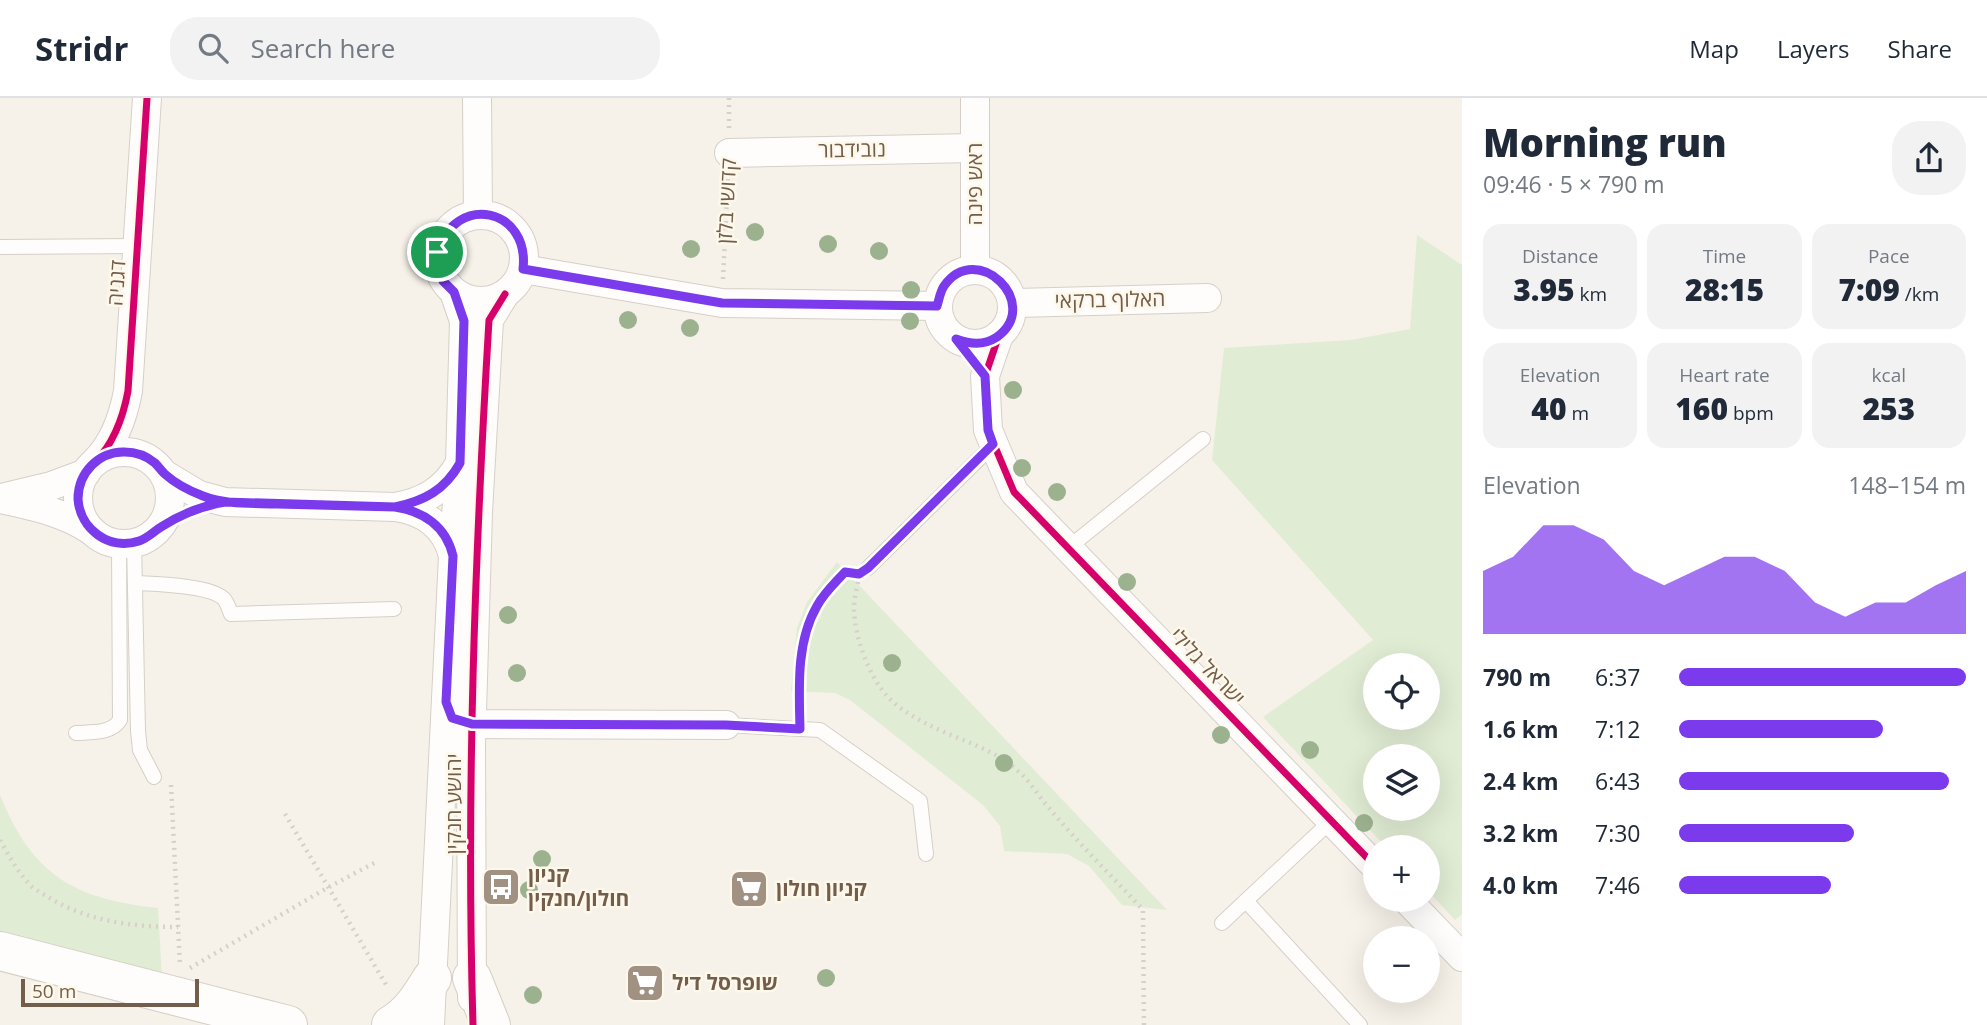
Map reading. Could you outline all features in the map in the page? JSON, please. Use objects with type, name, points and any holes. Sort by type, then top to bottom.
[{"type":"main road","points":[[0,951],[180,986],[288,1025]]},
{"type":"main road","points":[[409,1022],[417,1002],[432,978]]},
{"type":"main road","points":[[472,978],[491,1025]]},
{"type":"street","name":"דגניה","points":[[91,467],[115,434],[128,391],[147,98]]},
{"type":"street","points":[[477,98],[478,214]]},
{"type":"street","name":"ראש פינה","points":[[975,98],[975,270]]},
{"type":"street","name":"נובידבור","points":[[729,153],[975,148]]},
{"type":"street","points":[[478,214],[499,218],[512,227],[520,239],[524,254],[523,269],[516,283],[505,294],[491,300],[467,299],[454,292],[443,281],[437,252],[450,226],[463,217],[478,214]]},
{"type":"street","points":[[523,269],[722,303],[937,306]]},
{"type":"street","points":[[956,339],[975,344],[988,342],[999,335],[1007,325],[1012,313],[1009,290],[990,273],[975,270],[962,272],[951,278],[942,288],[937,306],[939,319],[946,330],[985,376]]},
{"type":"street","name":"יהושע חנקין","points":[[432,978],[460,463],[464,321],[454,292]]},
{"type":"street","name":"יהושע חנקין","points":[[473,1025],[478,512],[489,320],[505,294]]},
{"type":"street","name":"האלוף ברקאי","points":[[1012,303],[1207,298]]},
{"type":"street","points":[[993,444],[988,430],[985,376],[999,335]]},
{"type":"street","name":"דגניה","points":[[128,391],[145,451],[160,469],[199,495],[225,502],[395,507],[415,511],[431,520],[447,539],[453,556]]},
{"type":"street","name":"ישראל גלילי","points":[[993,444],[1014,492],[1363,854]]},
{"type":"street","points":[[130,452],[143,456],[160,469],[169,488],[170,503],[159,528],[148,537],[127,543],[105,540],[78,522],[51,511],[0,498],[51,486],[115,453],[130,452]]},
{"type":"street","name":"דגניה","points":[[395,507],[411,504],[434,493],[452,476],[460,463]]},
{"type":"street","points":[[91,467],[78,492],[79,508],[93,532]]},
{"type":"street","name":"דגניה","points":[[159,528],[194,510],[225,502]]},
{"type":"street","points":[[446,702],[452,718],[478,724],[726,725]]},
{"type":"street","points":[[1419,912],[1462,957]]},
{"type":"lane","points":[[0,247],[137,246]]},
{"type":"lane","points":[[1068,548],[1203,439]]},
{"type":"lane","points":[[868,568],[993,444]]},
{"type":"lane","points":[[127,543],[135,583],[140,750],[154,777]]},
{"type":"lane","points":[[76,733],[108,730],[116,727],[120,720],[127,543]]},
{"type":"lane","points":[[135,583],[196,588],[210,592],[223,598],[231,614],[394,609]]},
{"type":"lane","points":[[726,725],[820,730],[920,801],[926,855]]},
{"type":"lane","points":[[1222,923],[1331,821]]},
{"type":"lane","points":[[1246,901],[1360,1025]]},
{"type":"path","points":[[800,729],[799,682],[806,628],[817,605],[845,572],[859,574],[854,606],[855,625],[871,671],[887,696],[905,711],[933,727],[975,744],[1017,770],[1143,910],[1144,1025]]},
{"type":"path","points":[[154,777],[171,780],[180,986]]},
{"type":"path","points":[[285,814],[409,1022]]},
{"type":"path","points":[[0,840],[16,870],[32,887],[59,904],[111,922],[143,927],[177,927]]},
{"type":"path","points":[[180,986],[327,888],[376,862]]},
{"type":"green space","points":[[1417,235],[1462,265],[1462,914],[1455,920],[1440,904],[1440,835],[1375,835],[1263,717],[1373,640],[1212,460],[1224,348],[1351,340],[1410,329]]},
{"type":"green space","points":[[837,562],[1167,910],[1122,905],[1089,866],[1067,854],[1004,851],[1000,826],[983,805],[850,700],[835,693],[791,691],[797,628],[807,602]]},
{"type":"green space","points":[[0,795],[26,845],[42,864],[60,878],[102,898],[158,908],[162,978],[0,938]]},
{"type":"cycle path","points":[[95,462],[117,430],[128,391],[147,98]]},
{"type":"cycle path","points":[[523,269],[722,303],[937,306]]},
{"type":"cycle path","points":[[473,1025],[471,761],[480,496],[489,320],[505,294]]},
{"type":"cycle path","points":[[999,335],[985,376],[988,430],[1014,492],[1363,854]]},
{"type":"place","name":"קניון חולון/חנקין","points":[[501,887]]},
{"type":"place","name":"קניון חולון","points":[[749,889]]},
{"type":"place","name":"שופרסל דיל","points":[[645,983]]},
{"type":"route","points":[[437,252],[443,281],[454,292],[464,321],[460,463],[440,489],[427,498],[395,507],[217,503],[187,513],[148,537],[134,542],[105,540],[89,527],[79,508],[78,492],[82,479],[90,467],[101,458],[122,452],[143,456],[187,489],[219,501],[395,507],[415,511],[437,525],[451,546],[453,556],[446,702],[452,718],[472,724],[726,725],[800,729],[799,682],[802,653],[806,628],[817,605],[845,572],[859,574],[868,568],[993,444],[988,430],[985,376],[956,339],[975,344],[988,342],[999,335],[1012,313],[1009,290],[990,273],[975,270],[962,272],[951,278],[942,288],[937,306],[722,303],[523,269],[524,254],[520,239],[512,227],[499,218],[478,214],[463,217],[450,226],[437,252]]}]
